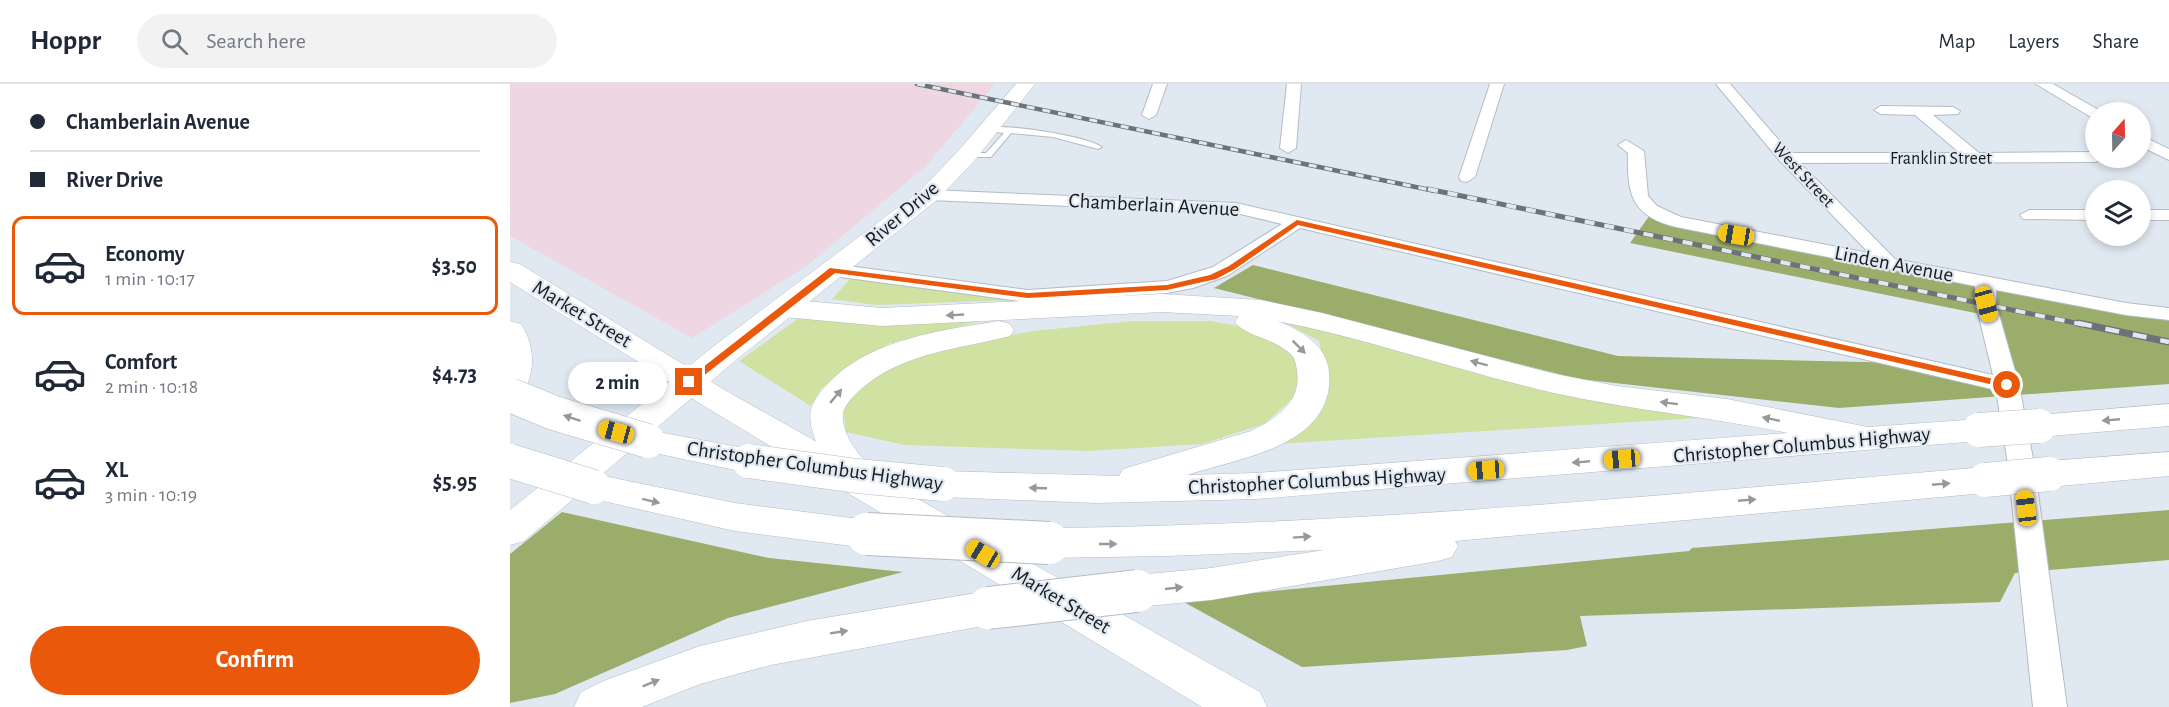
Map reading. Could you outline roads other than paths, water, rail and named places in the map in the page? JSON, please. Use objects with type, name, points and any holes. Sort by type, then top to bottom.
[{"type":"main road","name":"River Drive","points":[[513,527],[689,382],[928,195],[988,140],[1026,84]]},
{"type":"main road","name":"Market Street","points":[[510,270],[667,366],[689,382],[1243,707]]},
{"type":"main road","points":[[784,308],[882,317],[1162,303],[1261,309],[1312,319],[1553,383],[1617,396],[1727,410],[1869,439]]},
{"type":"main road","points":[[863,483],[840,454],[829,431],[826,412],[838,393],[857,375],[910,349],[981,333],[1045,324],[1186,316],[1234,319],[1264,326],[1289,338],[1307,354],[1315,375],[1311,398],[1295,420],[1282,430],[1250,446],[1097,490]]},
{"type":"main road","points":[[510,330],[518,355],[510,387]]},
{"type":"main road","name":"Christopher Columbus Highway","points":[[510,395],[566,416],[648,441],[749,461],[857,476],[943,484],[1097,490],[1256,486],[2169,415]]},
{"type":"main road","points":[[510,461],[594,487],[735,517],[867,534],[1049,543],[1154,544],[1268,539],[1985,480],[2035,469],[2169,464]]},
{"type":"main road","points":[[598,707],[672,674],[747,651],[824,635],[988,608],[1210,584],[1688,505]]},
{"type":"street","points":[[1149,115],[1160,84]]},
{"type":"street","points":[[1288,148],[1294,84]]},
{"type":"street","points":[[1467,177],[1497,84]]},
{"type":"street","name":"West Street","points":[[1723,84],[1786,158],[1888,262]]},
{"type":"street","points":[[2043,84],[2085,108]]},
{"type":"street","points":[[1881,110],[1953,111]]},
{"type":"street","points":[[1919,111],[1977,159]]},
{"type":"street","name":"Linden Avenue","points":[[1626,144],[1636,151],[1636,191],[1639,198],[1656,213],[1692,227],[1888,262],[2126,309],[2169,314]]},
{"type":"street","points":[[2151,145],[2169,156]]},
{"type":"street","points":[[2151,156],[2169,156]]},
{"type":"street","name":"Franklin Street","points":[[1786,158],[2085,157]]},
{"type":"street","name":"Chamberlain Avenue","points":[[928,195],[1216,206],[1297,222],[2007,385]]},
{"type":"street","points":[[2029,215],[2085,215]]},
{"type":"street","points":[[2151,215],[2169,215]]},
{"type":"street","points":[[833,270],[1028,296],[1167,287],[1213,277],[1232,267],[1297,222]]},
{"type":"street","points":[[1985,282],[1986,304],[2007,385],[2035,469],[2050,707]]},
{"type":"lane","points":[[988,140],[1053,135],[1098,147]]},
{"type":"railway","points":[[917,84],[1435,191]]},
{"type":"railway","points":[[1428,189],[2085,325]]},
{"type":"railway","points":[[2078,323],[2169,342]]}]
